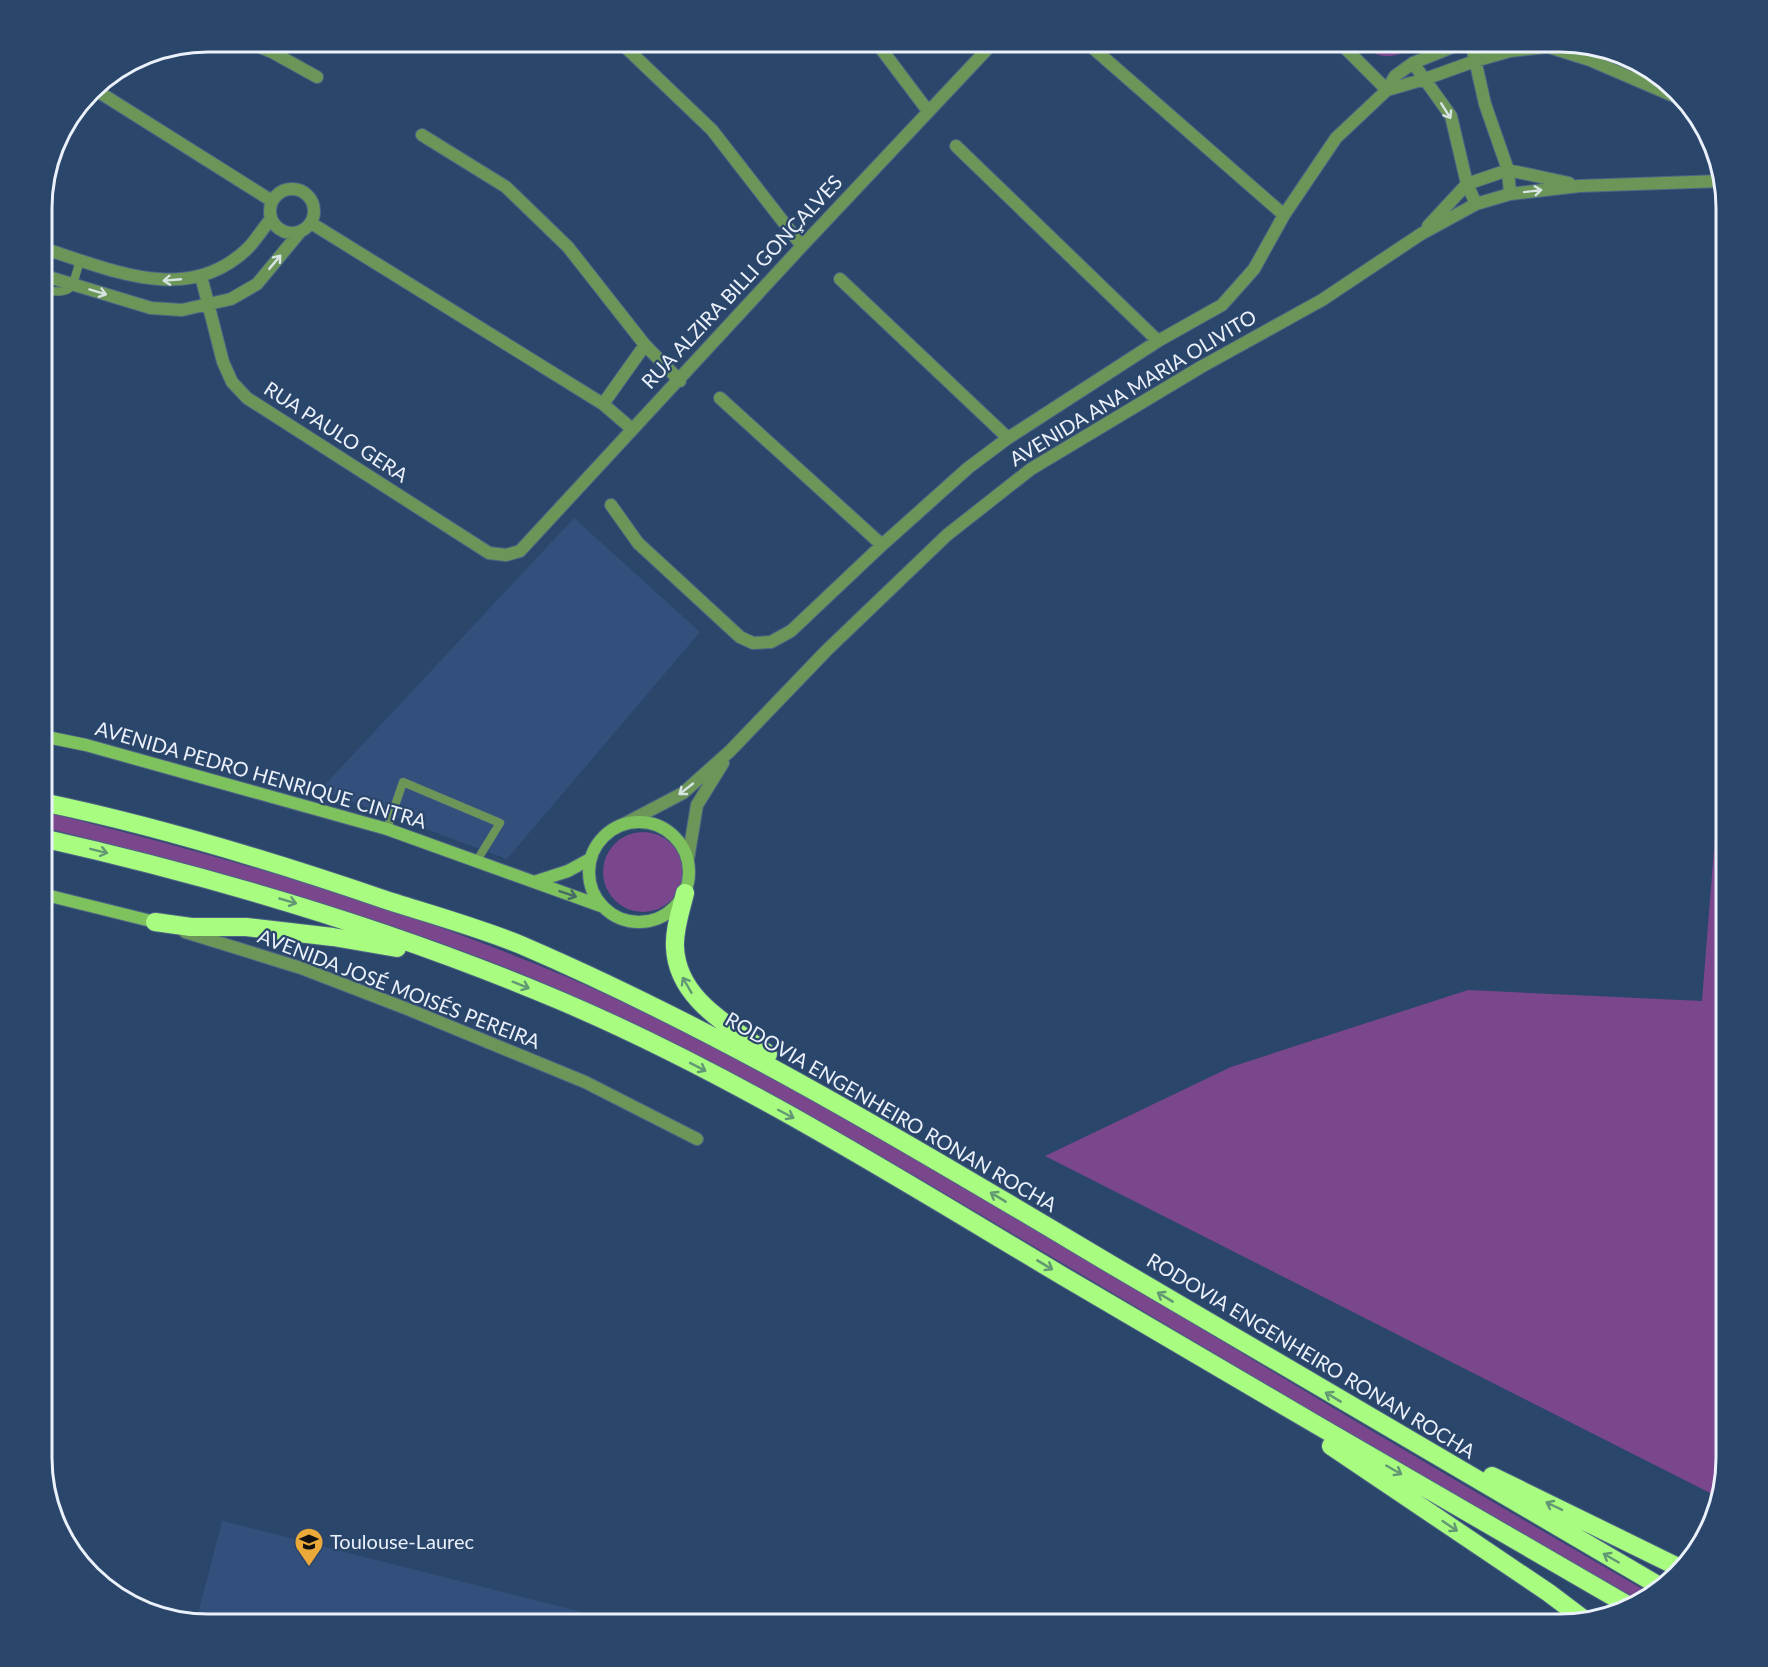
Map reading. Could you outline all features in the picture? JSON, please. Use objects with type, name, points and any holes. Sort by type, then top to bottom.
[{"type":"highway","name":"RODOVIA ENGENHEIRO RONAN ROCHA","points":[[53,805],[285,866],[516,943],[659,1009],[745,1052],[830,1100],[1362,1414],[1653,1583]]},
{"type":"highway","points":[[53,841],[143,862],[302,905],[467,963],[563,1002],[660,1048],[814,1128],[1192,1353],[1622,1602]]},
{"type":"highway","points":[[685,893],[675,946],[679,971],[692,994],[700,1004],[830,1100]]},
{"type":"highway","points":[[155,922],[191,927],[246,927],[333,937],[467,963]]},
{"type":"highway","points":[[1192,1353],[1539,1586],[1575,1613]]},
{"type":"highway","points":[[1362,1414],[1674,1565]]},
{"type":"street","points":[[884,52],[928,111]]},
{"type":"street","name":"RUA ALZIRA BILLI GONÇALVES","points":[[520,551],[984,52]]},
{"type":"street","points":[[1098,52],[1284,215]]},
{"type":"street","points":[[1349,52],[1387,90]]},
{"type":"street","name":"AVENIDA ANA MARIA OLIVITO","points":[[611,505],[638,543],[740,637],[753,643],[771,642],[791,631],[968,468],[1008,438],[1158,341],[1222,306],[1254,269],[1284,215],[1336,138],[1387,90],[1395,76],[1413,63],[1440,52]]},
{"type":"street","points":[[1473,52],[1485,104],[1508,170],[1510,194]]},
{"type":"street","name":"AVENIDA ANA MARIA OLIVITO","points":[[1387,90],[1425,79],[1497,52]]},
{"type":"street","points":[[274,53],[317,77]]},
{"type":"street","points":[[631,53],[712,130],[802,246]]},
{"type":"street","name":"AVENIDA ANA MARIA OLIVITO","points":[[1566,53],[1648,81]]},
{"type":"street","points":[[1413,63],[1451,116],[1467,184],[1476,204]]},
{"type":"street","points":[[103,94],[272,201]]},
{"type":"street","points":[[422,135],[506,187],[568,247],[645,345],[680,381]]},
{"type":"street","points":[[956,146],[1158,341]]},
{"type":"street","name":"AVENIDA ANA MARIA OLIVITO","points":[[1421,234],[1467,184],[1508,170],[1579,186]]},
{"type":"street","name":"AVENIDA ANA MARIA OLIVITO","points":[[622,825],[683,793],[730,751],[827,650],[947,535],[1030,469],[1201,367],[1322,300],[1421,234],[1476,204],[1510,194],[1579,186],[1712,181]]},
{"type":"street","points":[[53,279],[151,308],[182,310],[231,299],[257,284],[300,232],[311,223],[314,216],[313,202],[303,191],[296,189],[282,191],[272,201],[269,210],[271,219],[279,230],[293,234],[300,232]]},
{"type":"street","points":[[53,251],[141,279],[167,281],[201,276],[220,270],[248,248],[271,219]]},
{"type":"street","points":[[311,223],[603,404],[632,429]]},
{"type":"street","name":"RUA PAULO GERA","points":[[201,276],[223,362],[232,382],[247,399],[489,553],[506,555],[520,551]]},
{"type":"street","points":[[840,279],[1008,438]]},
{"type":"street","points":[[603,404],[645,345]]},
{"type":"street","points":[[720,398],[882,545]]},
{"type":"street","name":"AVENIDA PEDRO HENRIQUE CINTRA","points":[[53,738],[97,748],[387,829],[601,906]]},
{"type":"street","name":"AVENIDA ANA MARIA OLIVITO","points":[[687,859],[698,805],[730,751]]},
{"type":"street","points":[[638,822],[654,825],[669,832],[681,844],[687,859],[689,876],[685,893],[669,912],[647,922],[630,922],[614,916],[601,906],[592,892],[589,876],[590,859],[597,845],[608,833],[622,825],[638,822]]},
{"type":"street","points":[[534,882],[568,871],[590,859]]},
{"type":"street","name":"AVENIDA JOSÉ MOISÉS PEREIRA","points":[[53,897],[155,922],[301,968],[585,1082],[697,1139]]},
{"type":"lane","points":[[53,291],[67,291],[73,285],[80,260]]},
{"type":"lane","points":[[387,829],[403,782],[500,823],[476,862]]},
{"type":"shaded area","points":[[1374,52],[1405,52],[1392,56]]},
{"type":"shaded area","points":[[574,518],[700,632],[507,859],[320,790]]},
{"type":"shaded area","points":[[53,814],[242,864],[374,905],[503,951],[627,1004],[744,1063],[859,1127],[1644,1590],[1630,1597],[879,1155],[687,1050],[555,988],[493,962],[366,917],[172,860],[53,830]]},
{"type":"shaded area","points":[[643,832],[658,835],[671,844],[680,857],[683,872],[680,887],[671,900],[658,909],[643,912],[628,909],[615,900],[606,887],[603,872],[606,857],[615,844],[628,835]]},
{"type":"shaded area","points":[[1715,837],[1715,1469],[1711,1494],[1045,1156],[1231,1067],[1468,990],[1702,1001]]},
{"type":"shaded area","name":"Toulouse-Laurec","points":[[222,1521],[590,1614],[209,1614],[198,1614]]},
{"type":"place","name":"Toulouse-Laurec","points":[[309,1568]]}]
